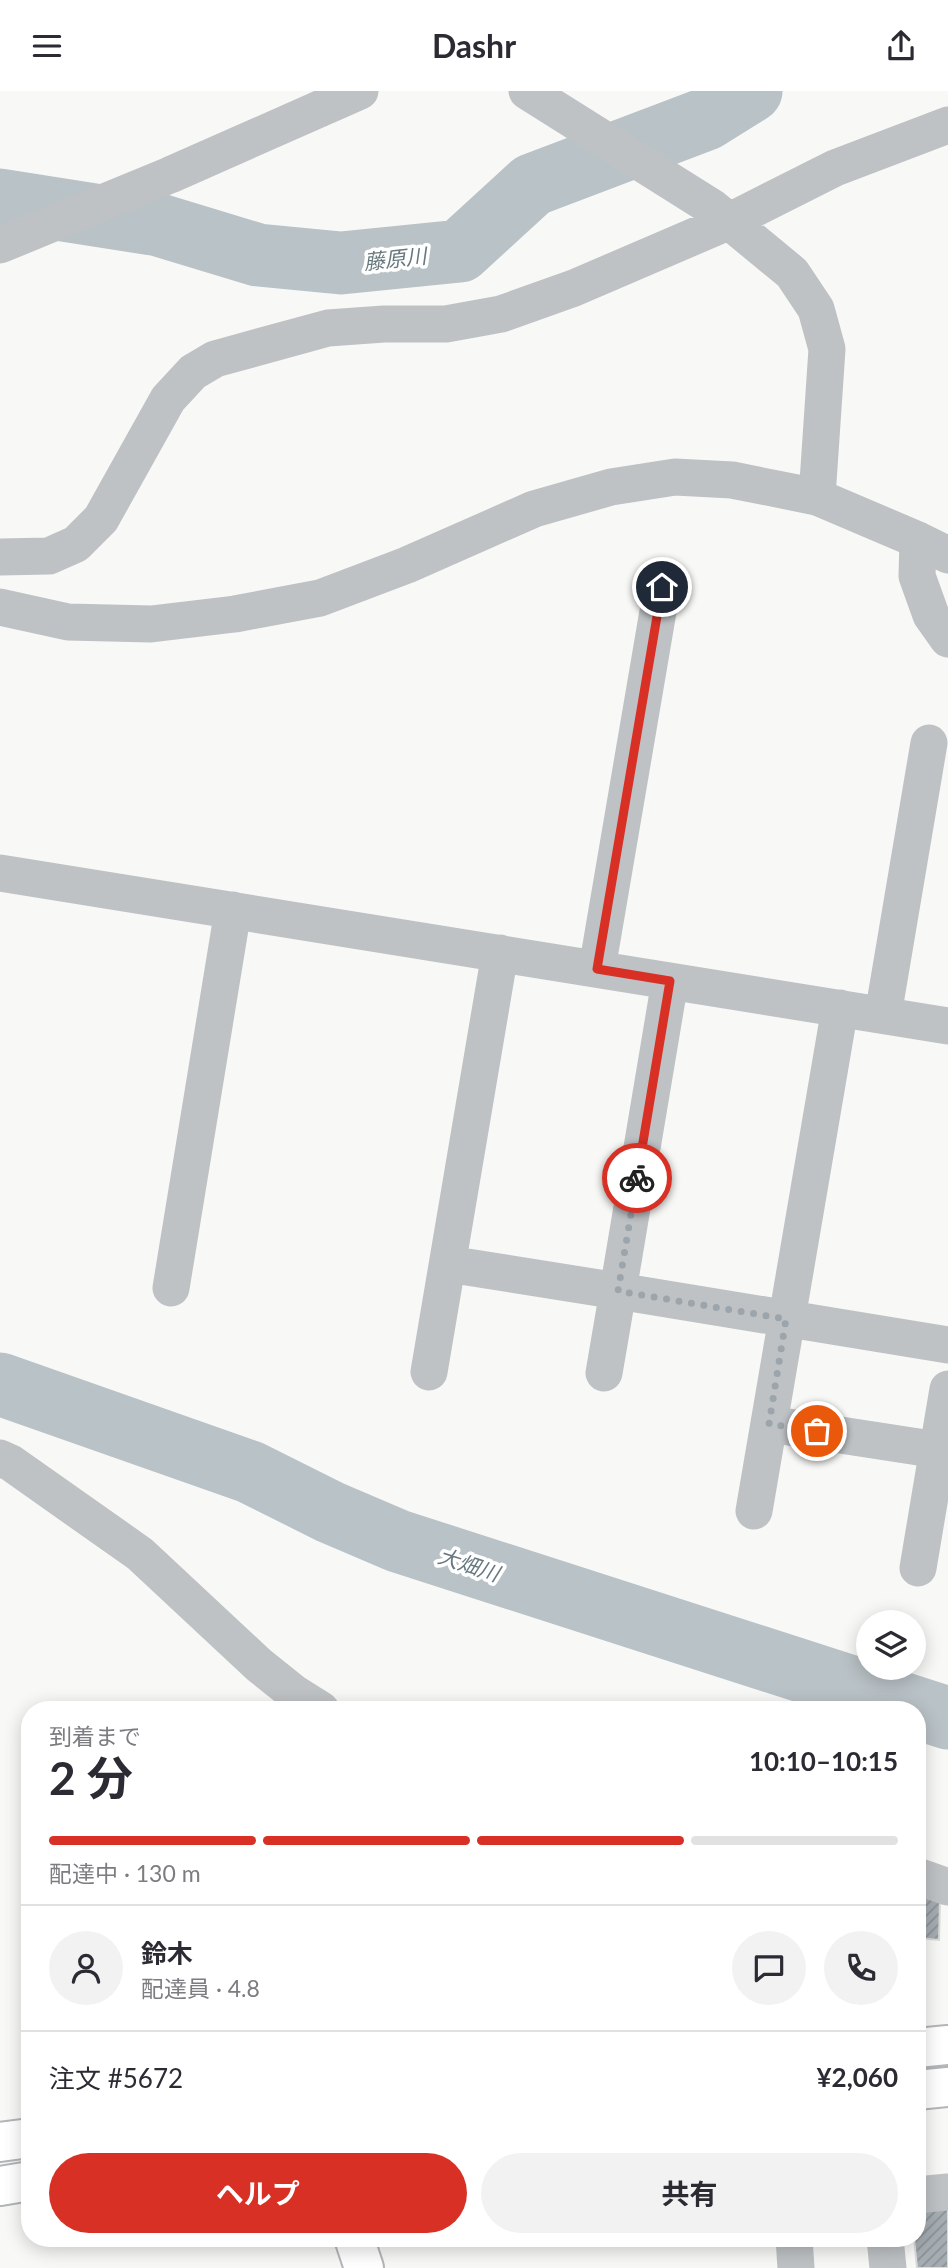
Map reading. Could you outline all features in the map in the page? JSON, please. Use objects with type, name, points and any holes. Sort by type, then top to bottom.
[{"type":"main road","points":[[926,2047],[948,2045]]},
{"type":"main road","points":[[926,2089],[948,2087]]},
{"type":"main road","points":[[0,2142],[21,2139]]},
{"type":"main road","points":[[0,2186],[21,2182]]},
{"type":"main road","points":[[357,2247],[364,2268]]},
{"type":"street","points":[[0,244],[170,176],[360,91]]},
{"type":"street","points":[[527,91],[721,215],[792,273],[816,309],[827,349],[817,496]]},
{"type":"street","points":[[0,557],[49,556],[76,544],[101,519],[168,399],[193,372],[215,359],[328,328],[384,324],[446,324],[501,314],[575,288],[721,215],[948,125]]},
{"type":"street","points":[[0,607],[68,622],[151,624],[235,614],[320,598],[407,565],[534,509],[611,487],[675,477],[732,480],[817,496],[933,547],[917,576],[931,615],[948,639]]},
{"type":"street","points":[[597,969],[662,587]]},
{"type":"street","points":[[883,1015],[929,743]]},
{"type":"street","points":[[0,873],[948,1026]]},
{"type":"street","points":[[171,1288],[233,910]]},
{"type":"street","points":[[429,1372],[500,953]]},
{"type":"street","points":[[604,1373],[670,981]]},
{"type":"street","points":[[754,1511],[840,1008]]},
{"type":"street","points":[[448,1263],[948,1345]]},
{"type":"street","points":[[918,1567],[948,1389]]},
{"type":"street","points":[[769,1424],[938,1450]]},
{"type":"street","points":[[0,1458],[140,1554],[259,1665],[307,1701]]},
{"type":"street","points":[[926,1879],[948,1887]]},
{"type":"street","points":[[926,2194],[948,2192]]},
{"type":"street","points":[[795,2247],[796,2268]]},
{"type":"street","points":[[886,2247],[888,2268]]},
{"type":"building","points":[[926,1898],[940,1899],[939,1940],[926,1939]]},
{"type":"building","points":[[948,2207],[948,2268],[917,2268],[915,2247],[926,2247],[926,2209]]},
{"type":"waterway","name":"藤原川","points":[[0,200],[159,225],[258,255],[341,263],[460,251],[532,185],[706,119],[751,91]]},
{"type":"waterway","name":"大畑川","points":[[0,1384],[250,1472],[330,1512],[398,1541],[895,1701]]},
{"type":"waterway","name":"大畑川","points":[[926,1711],[948,1718]]},
{"type":"way so far","points":[[637,1178],[618,1291],[786,1319],[769,1424],[817,1431]]},
{"type":"route","points":[[637,1178],[670,981],[597,969],[662,587]]}]
